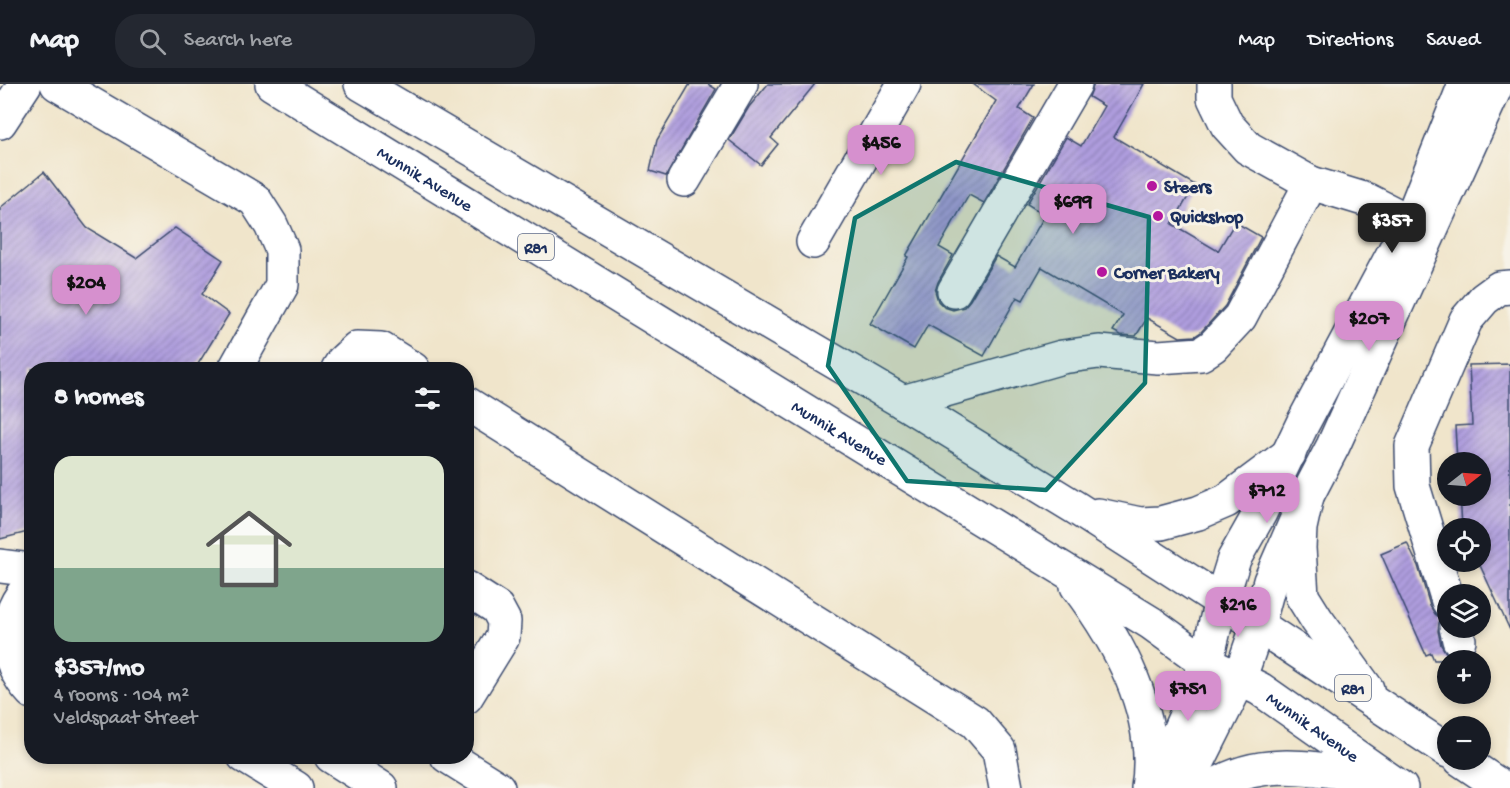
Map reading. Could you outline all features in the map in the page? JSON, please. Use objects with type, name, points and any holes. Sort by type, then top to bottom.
[{"type":"main road","points":[[0,122],[25,84]]},
{"type":"main road","points":[[57,84],[255,200],[271,225],[282,250],[282,285],[239,362]]},
{"type":"main road","name":"Munnik Avenue","points":[[272,84],[1151,623],[1206,663],[1260,689],[1394,783]]},
{"type":"main road","name":"R81","points":[[361,84],[903,402],[1076,508],[1437,744]]},
{"type":"main road","points":[[684,180],[741,84]]},
{"type":"main road","points":[[813,242],[904,84]]},
{"type":"main road","points":[[954,291],[1075,84]]},
{"type":"main road","points":[[1214,84],[1214,98],[1227,125],[1248,148],[1311,183],[1367,200],[1410,222]]},
{"type":"main road","points":[[1154,788],[1206,663],[1234,559],[1410,222],[1465,84]]},
{"type":"main road","points":[[1185,788],[1239,680],[1270,581],[1307,496],[1333,446],[1497,84]]},
{"type":"main road","points":[[903,402],[1062,357],[1099,352],[1158,357],[1201,354],[1213,346],[1240,317],[1311,183]]},
{"type":"main road","points":[[1443,584],[1413,486],[1412,446],[1466,320],[1484,299],[1499,288],[1510,287]]},
{"type":"main road","points":[[342,362],[357,348],[381,349],[402,362]]},
{"type":"main road","points":[[474,408],[975,722],[999,750],[1006,788]]},
{"type":"main road","points":[[1076,508],[1120,521],[1140,524],[1161,523],[1198,513],[1226,501],[1289,454]]},
{"type":"main road","points":[[1307,496],[1300,528],[1302,596],[1375,702]]},
{"type":"main road","points":[[0,566],[24,569]]},
{"type":"main road","points":[[1067,573],[1102,619],[1133,679],[1150,738],[1148,788]]},
{"type":"main road","points":[[24,593],[5,618],[13,665],[24,684]]},
{"type":"main road","points":[[474,593],[496,608],[504,621],[503,637],[474,684]]},
{"type":"main road","points":[[257,764],[296,788]]},
{"type":"main road","points":[[344,764],[381,788]]},
{"type":"main road","points":[[460,764],[498,788]]},
{"type":"main road","points":[[1212,788],[1222,781],[1247,771],[1285,765],[1394,783]]},
{"type":"main road","points":[[1476,770],[1503,788]]},
{"type":"highlighted area","points":[[956,162],[1149,217],[1145,383],[1046,490],[907,481],[828,366],[855,218]]},
{"type":"building","points":[[690,84],[708,84],[716,89],[666,176],[650,171],[657,140]]},
{"type":"building","points":[[768,84],[815,84],[771,138],[778,144],[761,165],[729,140],[749,107]]},
{"type":"building","points":[[973,84],[1034,84],[1019,109],[1033,118],[984,203],[969,195],[939,247],[953,255],[935,291],[938,301],[944,307],[953,310],[964,307],[996,256],[1015,267],[1045,215],[1027,204],[1066,137],[1081,146],[1104,106],[1089,97],[1094,84],[1144,84],[1114,137],[1195,185],[1172,224],[1218,251],[1235,222],[1261,237],[1225,306],[1201,332],[1195,336],[1180,337],[1147,318],[1136,336],[1121,335],[1113,331],[1123,315],[1042,267],[1023,300],[1017,297],[984,356],[928,325],[914,349],[870,324],[908,257],[906,256],[996,101]]},
{"type":"building","points":[[44,172],[87,228],[136,258],[175,228],[223,260],[202,294],[229,314],[199,362],[24,362],[24,533],[0,539],[0,208]]},
{"type":"building","points":[[1510,364],[1510,630],[1491,589],[1491,584],[1489,584],[1483,572],[1491,572],[1491,518],[1461,518],[1461,506],[1491,506],[1491,452],[1456,452],[1455,426],[1472,425],[1469,365]]},
{"type":"building","points":[[1407,543],[1418,566],[1430,606],[1437,616],[1437,638],[1440,638],[1444,650],[1437,650],[1437,660],[1434,660],[1431,653],[1426,655],[1381,554]]},
{"type":"place","name":"Steers","points":[[1152,186]]},
{"type":"place","name":"Quickshop","points":[[1158,216]]},
{"type":"place","name":"Corner Bakery","points":[[1102,272]]}]
